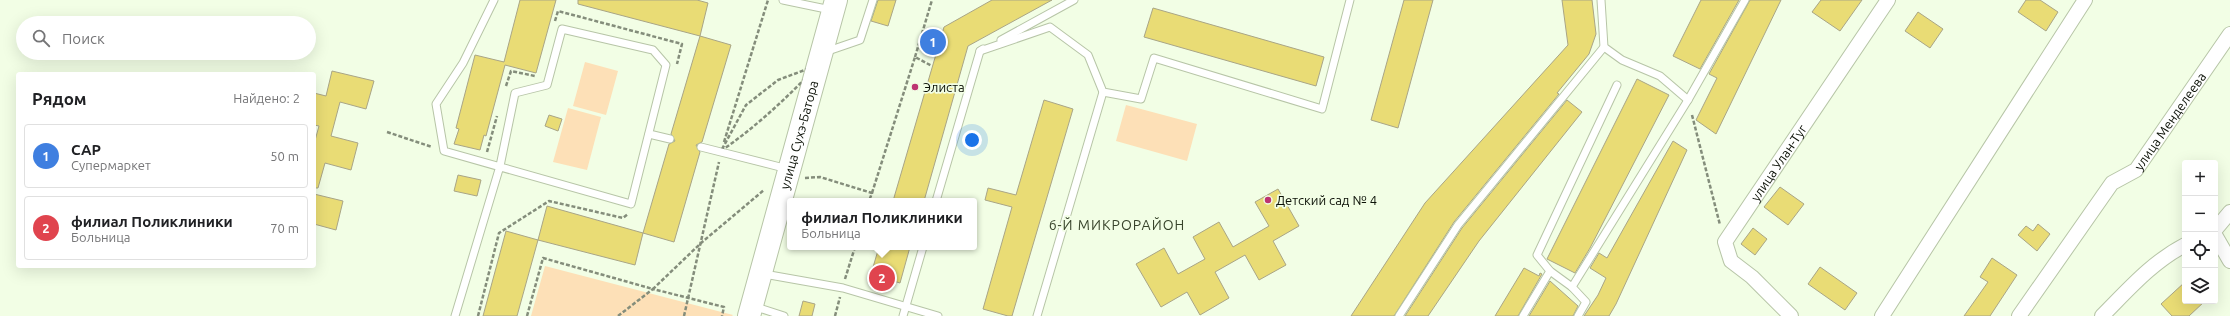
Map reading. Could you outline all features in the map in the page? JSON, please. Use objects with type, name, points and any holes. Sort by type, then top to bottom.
[{"type":"main road","name":"улица Сухэ-Батора","points":[[750,311],[759,273],[834,5]]},
{"type":"street","name":"улица Улан-Туг","points":[[1725,242],[1888,0]]},
{"type":"street","points":[[1882,316],[2085,0]]},
{"type":"street","name":"улица Менделеева","points":[[2019,316],[2112,183],[2136,170],[2230,34]]},
{"type":"street","points":[[2218,226],[2230,212]]},
{"type":"street","points":[[2218,240],[2230,261]]},
{"type":"street","points":[[1725,242],[1731,261],[1752,277],[1791,316]]},
{"type":"street","points":[[2102,316],[2149,268],[2168,254],[2182,247]]},
{"type":"lane","points":[[455,316],[500,166],[515,93],[547,85],[562,29],[653,50],[666,65],[631,204],[500,166],[444,151],[436,104],[463,63],[494,0]]},
{"type":"lane","points":[[783,0],[834,5]]},
{"type":"lane","points":[[819,59],[860,40],[873,0]]},
{"type":"lane","points":[[937,198],[980,51],[1074,0]]},
{"type":"lane","points":[[1103,92],[1141,99],[1154,58],[1322,109],[1350,0]]},
{"type":"lane","points":[[1399,316],[1458,226],[1604,47],[1601,0]]},
{"type":"lane","points":[[1572,287],[1688,100],[1745,0]]},
{"type":"lane","points":[[980,51],[1050,27],[1088,54],[1103,92],[1037,316]]},
{"type":"lane","points":[[1604,47],[1622,60],[1660,76],[1688,100]]},
{"type":"lane","points":[[1578,316],[1586,302],[1572,287],[1550,270],[1537,255],[1617,85]]},
{"type":"lane","points":[[649,134],[670,139]]},
{"type":"lane","points":[[701,147],[721,151],[787,174]]},
{"type":"lane","points":[[903,316],[922,250]]},
{"type":"lane","points":[[1523,316],[1550,270]]},
{"type":"lane","points":[[759,273],[843,288],[938,316]]},
{"type":"lane","points":[[750,311],[784,316]]},
{"type":"path","points":[[870,198],[916,57],[932,0]]},
{"type":"path","points":[[554,26],[558,11],[682,44],[676,67]]},
{"type":"path","points":[[916,57],[932,66]]},
{"type":"path","points":[[721,151],[750,131],[792,93],[819,59]]},
{"type":"path","points":[[721,151],[746,105],[778,80],[819,59]]},
{"type":"path","points":[[504,94],[511,71],[540,77]]},
{"type":"path","points":[[1688,100],[1725,242]]},
{"type":"path","points":[[484,162],[500,109]]},
{"type":"path","points":[[387,132],[444,151]]},
{"type":"path","points":[[618,316],[653,289],[701,243],[776,180],[787,174],[820,178],[872,193]]},
{"type":"path","points":[[478,316],[499,233],[549,201],[623,218],[634,209]]},
{"type":"path","points":[[526,316],[543,258],[724,307],[722,316]]},
{"type":"path","points":[[845,280],[852,282]]},
{"type":"shaded area","points":[[585,62],[618,71],[606,115],[573,106]]},
{"type":"shaded area","points":[[1126,105],[1197,124],[1187,161],[1116,141]]},
{"type":"shaded area","points":[[568,108],[601,117],[587,170],[553,162]]},
{"type":"shaded area","points":[[545,266],[733,315],[531,316]]},
{"type":"building","points":[[520,0],[556,0],[536,73],[505,65],[486,136],[484,135],[480,150],[454,144],[459,129],[456,128],[475,55],[504,62]]},
{"type":"building","points":[[578,0],[697,0],[708,3],[700,36],[578,4]]},
{"type":"building","points":[[878,0],[896,0],[888,26],[871,21]]},
{"type":"building","points":[[992,0],[1052,0],[968,46],[925,198],[894,198],[944,27]]},
{"type":"building","points":[[1404,0],[1433,0],[1398,128],[1371,120]]},
{"type":"building","points":[[1562,0],[1592,0],[1596,34],[1589,54],[1557,93],[1559,94],[1454,222],[1394,316],[1351,316],[1425,203],[1568,45]]},
{"type":"building","points":[[1701,0],[1739,0],[1700,69],[1673,56]]},
{"type":"building","points":[[1750,0],[1781,0],[1716,134],[1696,120],[1717,78],[1709,74]]},
{"type":"building","points":[[1821,0],[1862,0],[1840,31],[1812,12]]},
{"type":"building","points":[[2026,0],[2040,0],[2058,12],[2046,31],[2018,12]]},
{"type":"building","points":[[1153,8],[1324,57],[1316,86],[1144,37]]},
{"type":"building","points":[[1918,12],[1943,29],[1930,48],[1905,31]]},
{"type":"building","points":[[700,36],[731,45],[702,142],[696,145],[700,152],[674,242],[643,233],[669,144],[675,141],[671,134]]},
{"type":"building","points":[[332,71],[374,81],[366,109],[340,102],[331,136],[358,143],[351,170],[325,163],[318,188],[316,188],[316,137],[319,126],[316,125],[316,94],[326,96]]},
{"type":"building","points":[[1637,79],[1669,95],[1590,248],[1575,273],[1547,259]]},
{"type":"building","points":[[1044,100],[1073,109],[1012,316],[1008,316],[983,309],[1012,207],[985,200],[988,188],[1016,195]]},
{"type":"building","points":[[1567,100],[1582,112],[1479,241],[1428,316],[1405,316],[1462,228]]},
{"type":"building","points":[[549,115],[562,119],[558,131],[545,126]]},
{"type":"building","points":[[1673,141],[1687,150],[1616,304],[1609,316],[1584,316],[1598,295],[1606,278],[1590,268],[1599,253],[1607,258]]},
{"type":"building","points":[[458,175],[481,180],[477,196],[454,191]]},
{"type":"building","points":[[1780,187],[1804,204],[1788,225],[1764,207]]},
{"type":"building","points":[[1278,189],[1299,226],[1273,241],[1286,265],[1259,280],[1245,255],[1215,272],[1229,298],[1200,315],[1187,292],[1161,307],[1136,264],[1164,248],[1178,274],[1205,259],[1193,237],[1219,222],[1233,247],[1269,226],[1255,202]]},
{"type":"building","points":[[316,194],[343,201],[336,230],[316,225]]},
{"type":"building","points":[[547,206],[643,233],[635,265],[538,240]]},
{"type":"building","points":[[2038,224],[2050,234],[2037,251],[2018,235],[2026,226],[2033,231]]},
{"type":"building","points":[[1753,228],[1767,239],[1755,255],[1741,244]]},
{"type":"building","points":[[506,231],[538,240],[517,316],[483,316]]},
{"type":"building","points":[[878,250],[909,250],[900,283],[871,274]]},
{"type":"building","points":[[1992,258],[2017,275],[1990,316],[1964,316],[1988,282],[1980,277]]},
{"type":"building","points":[[1820,267],[1857,293],[1845,310],[1808,284]]},
{"type":"building","points":[[1524,268],[1539,276],[1540,273],[1542,274],[1518,316],[1495,316]]},
{"type":"building","points":[[1550,281],[1578,306],[1573,316],[1529,316]]},
{"type":"building","points":[[2182,285],[2182,304],[2202,304],[2189,316],[2172,316],[2161,304]]},
{"type":"building","points":[[803,301],[815,304],[812,316],[799,316]]},
{"type":"place","name":"САР","points":[[933,42]]},
{"type":"place","name":"Элиста","points":[[915,87]]},
{"type":"place","name":"Детский сад № 4","points":[[1268,200]]},
{"type":"place","name":"филиал Поликлиники","points":[[882,278]]},
{"type":"district","name":"6-Й МИКРОРАЙОН","points":[[1117,225]]}]
